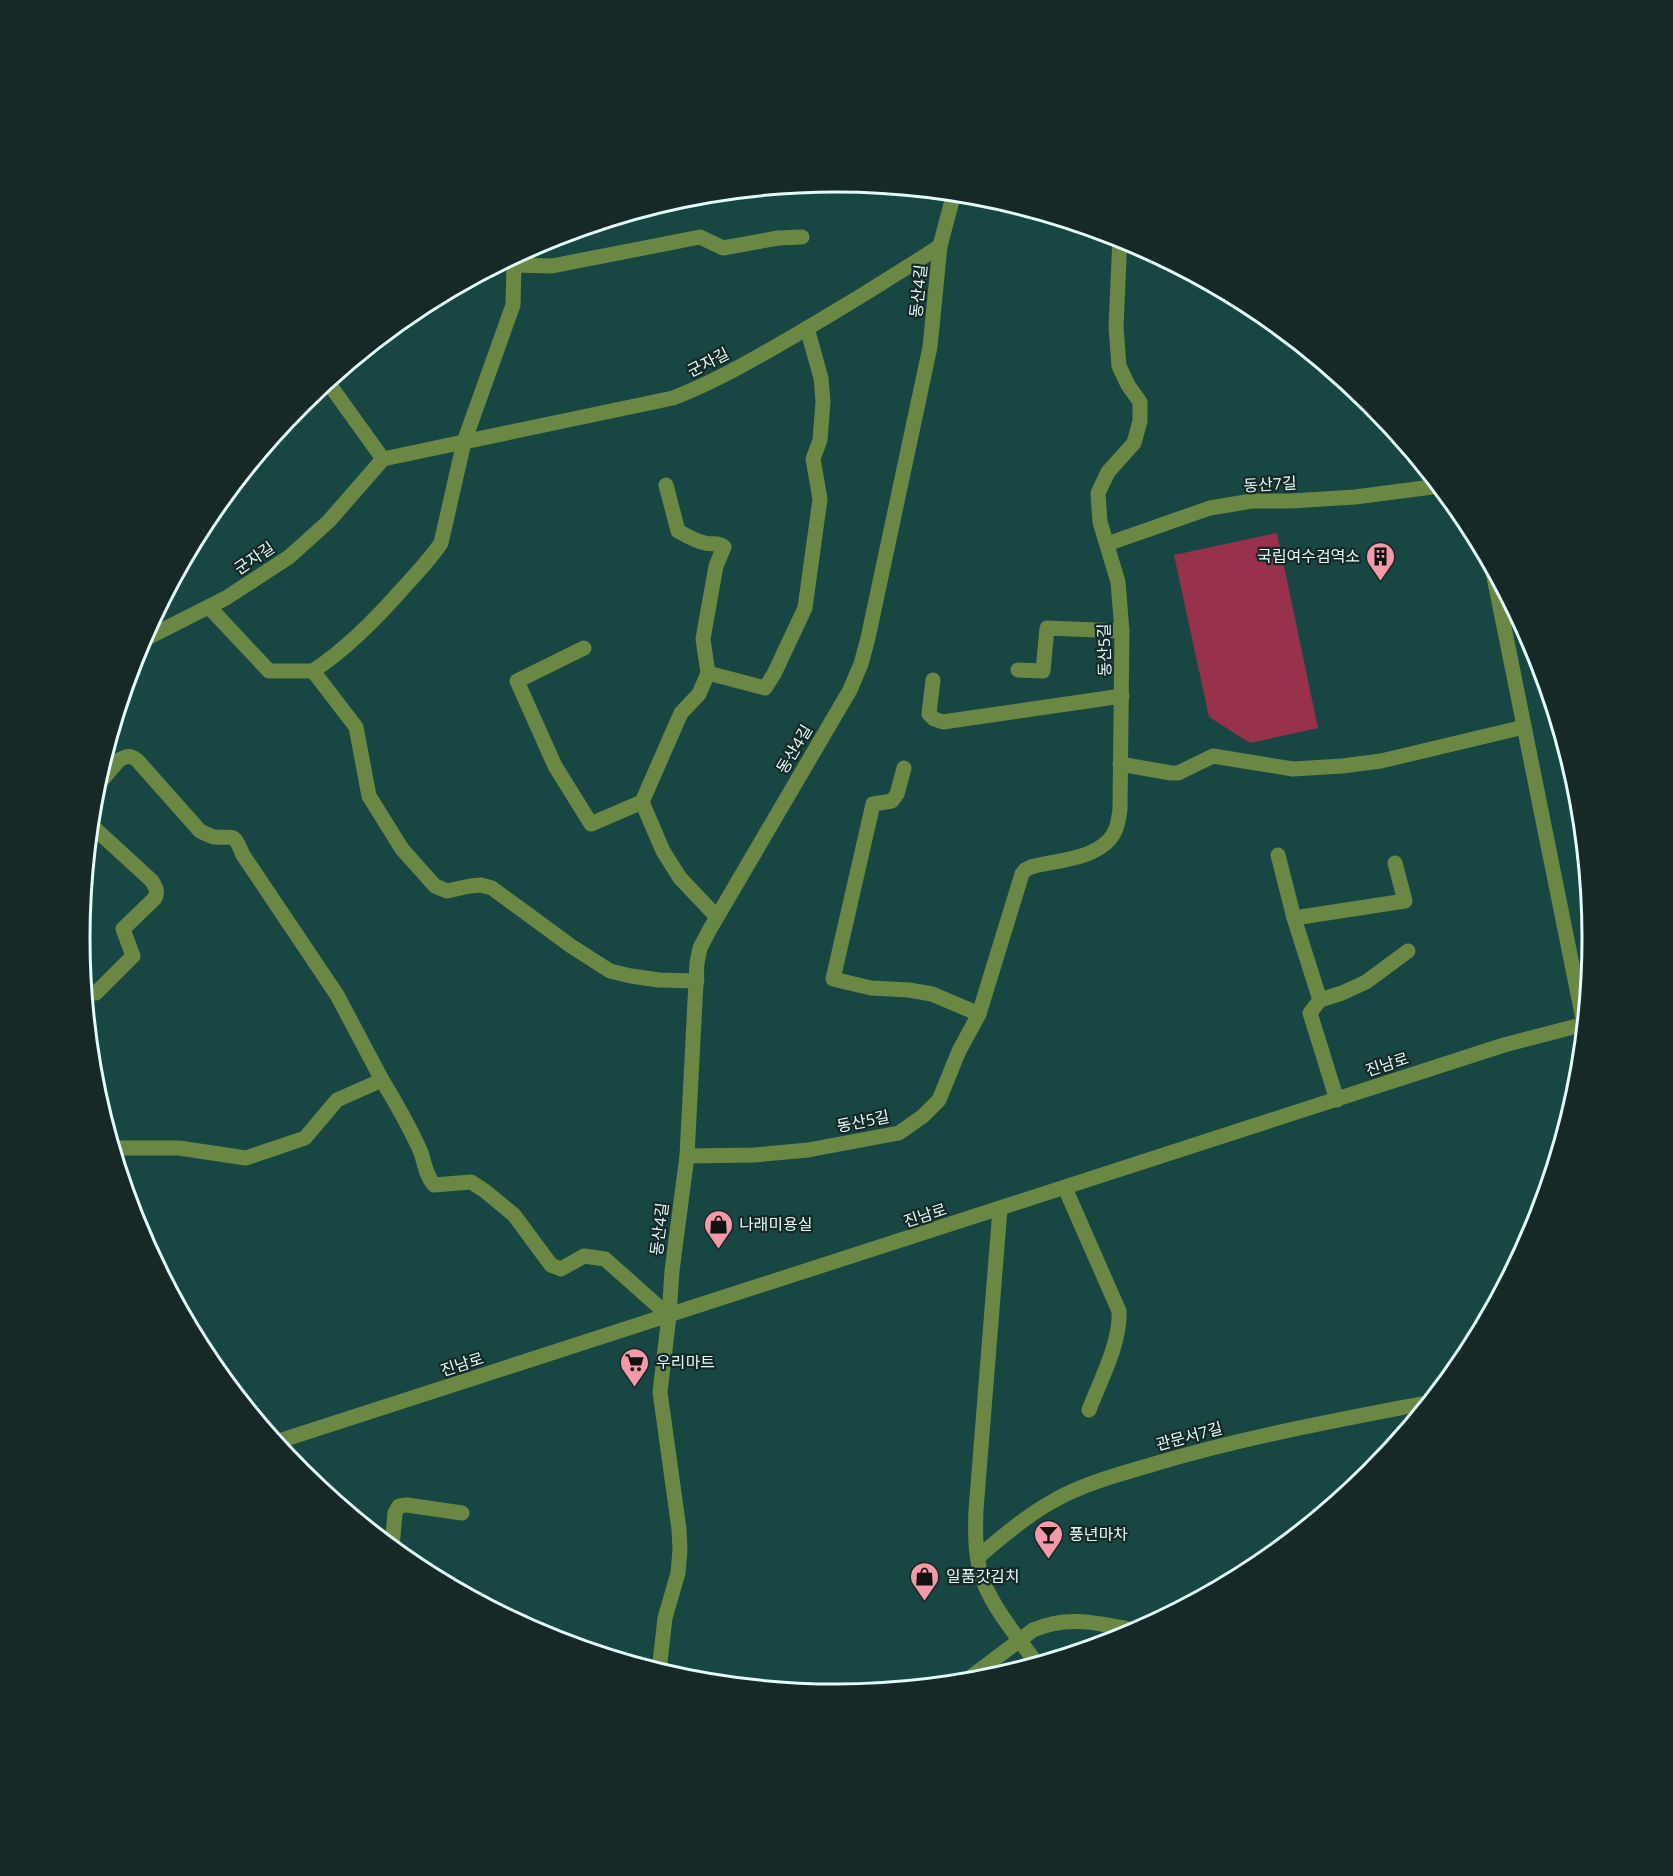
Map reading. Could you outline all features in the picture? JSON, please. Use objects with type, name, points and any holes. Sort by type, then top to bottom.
[{"type":"street","name":"동산4길","points":[[660,1663],[664,1618],[678,1573],[680,1550],[660,1392],[672,1271],[687,1156],[700,948],[850,690],[861,663],[930,347],[940,246],[952,201]]},
{"type":"street","points":[[518,263],[552,266],[700,237],[723,248],[778,238],[802,237]]},
{"type":"street","name":"군자길","points":[[156,633],[209,606],[268,571],[295,551],[329,521],[382,459],[673,398],[699,388],[860,298],[940,246]]},
{"type":"street","name":"동산5길","points":[[687,1156],[755,1155],[808,1150],[899,1133],[923,1116],[939,1100],[959,1051],[979,1014],[1022,874],[1031,867],[1085,854],[1100,847],[1114,833],[1120,809],[1122,631],[1118,582],[1100,522],[1098,493],[1108,472],[1134,443],[1140,421],[1140,402],[1119,366],[1116,327],[1120,247]]},
{"type":"street","points":[[209,606],[269,671],[313,671],[380,614],[434,554],[444,534],[464,441],[511,315],[512,265]]},
{"type":"street","points":[[708,673],[765,688],[806,608],[820,499],[813,459],[820,440],[823,402],[821,378],[807,328]]},
{"type":"street","points":[[332,388],[382,459]]},
{"type":"street","points":[[584,648],[517,681],[555,766],[591,824],[642,802],[681,713],[699,694],[708,673],[703,639],[716,566],[724,547],[720,543],[707,544],[691,539],[678,531],[666,485]]},
{"type":"street","name":"동산7길","points":[[1107,544],[1210,508],[1252,501],[1355,497],[1431,487]]},
{"type":"street","points":[[1497,591],[1580,1004]]},
{"type":"street","points":[[1018,670],[1043,671],[1047,628],[1122,631]]},
{"type":"street","points":[[313,671],[356,727],[369,796],[402,849],[435,886],[447,891],[481,885],[492,888],[571,946],[610,971],[650,979],[697,981]]},
{"type":"street","points":[[933,680],[929,714],[934,719],[943,722],[1122,696]]},
{"type":"street","points":[[1120,764],[1178,773],[1213,756],[1293,769],[1342,766],[1381,760],[1524,727]]},
{"type":"street","points":[[109,772],[124,757],[131,756],[137,759],[200,831],[213,837],[228,835],[237,841],[243,855],[337,995],[400,1109],[421,1153],[427,1176],[434,1185],[471,1182],[514,1215],[551,1265],[561,1269],[584,1256],[605,1259],[669,1316]]},
{"type":"street","points":[[904,768],[897,794],[892,801],[873,804],[833,979],[871,988],[932,994],[979,1014]]},
{"type":"street","points":[[642,802],[663,851],[680,878],[717,917]]},
{"type":"street","points":[[92,992],[96,993],[133,956],[123,929],[154,898],[157,888],[98,831]]},
{"type":"street","points":[[1278,855],[1294,918],[1320,1000]]},
{"type":"street","points":[[1294,918],[1405,901],[1395,863]]},
{"type":"street","points":[[1337,1100],[1311,1013],[1320,1000],[1366,982],[1408,951]]},
{"type":"street","name":"진남로","points":[[284,1439],[1504,1045],[1578,1028]]},
{"type":"street","points":[[120,1148],[179,1148],[246,1158],[305,1138],[337,1100],[382,1080]]},
{"type":"street","points":[[1065,1188],[1119,1311],[1120,1319],[1115,1341],[1089,1410]]},
{"type":"street","points":[[999,1209],[976,1510],[978,1557],[989,1594],[1033,1658]]},
{"type":"street","name":"관문서7길","points":[[978,1557],[1036,1511],[1090,1484],[1206,1449],[1305,1426],[1419,1404]]},
{"type":"street","points":[[393,1538],[395,1513],[399,1506],[407,1504],[462,1513]]},
{"type":"street","points":[[980,1670],[1033,1630],[1045,1625],[1071,1620],[1122,1628]]},
{"type":"shaded area","points":[[1277,533],[1318,728],[1250,743],[1209,717],[1174,555]]},
{"type":"place","name":"국립여수검역소","points":[[1381,582]]},
{"type":"place","name":"나래미용실","points":[[718,1250]]},
{"type":"place","name":"우리마트","points":[[635,1388]]},
{"type":"place","name":"풍년마차","points":[[1048,1560]]},
{"type":"place","name":"일품갓김치","points":[[925,1602]]}]
